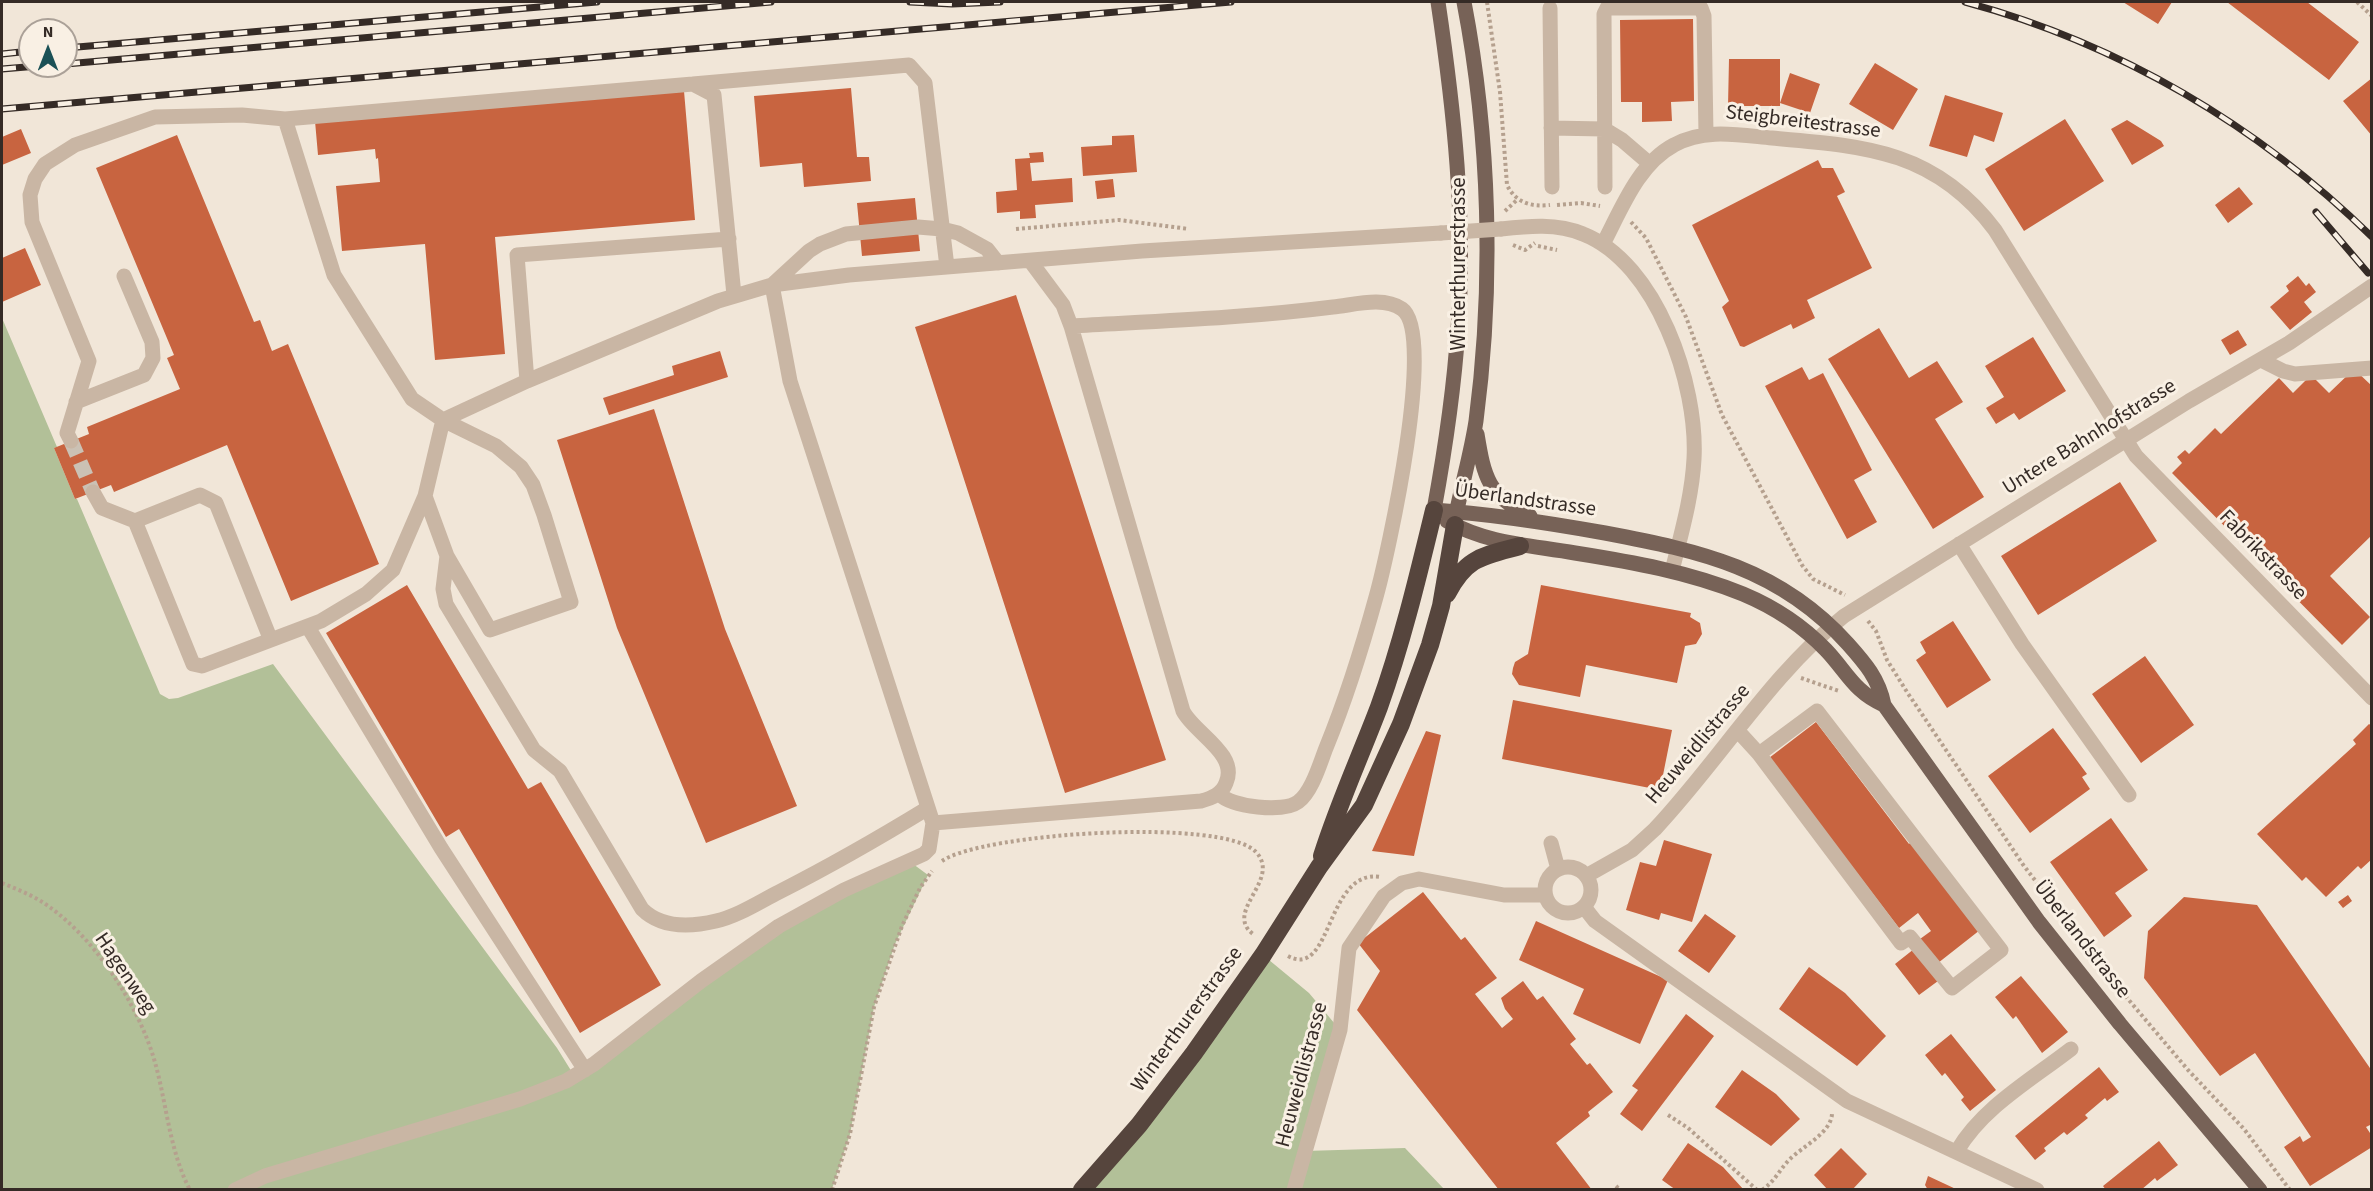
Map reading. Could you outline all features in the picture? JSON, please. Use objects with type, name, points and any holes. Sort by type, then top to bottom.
[{"type":"highway","points":[[1319,867],[1336,810],[1365,743],[1394,662],[1434,510]]},
{"type":"highway","points":[[1319,867],[1353,824],[1387,758],[1424,664],[1441,606],[1456,518]]},
{"type":"highway","points":[[1441,606],[1455,578],[1468,564],[1483,556],[1520,546]]},
{"type":"highway","name":"Winterthurerstrasse","points":[[1082,1190],[1139,1125],[1194,1053],[1250,975],[1319,867]]},
{"type":"main road","name":"Winterthurerstrasse","points":[[1434,510],[1454,379],[1460,255],[1456,149],[1438,2]]},
{"type":"main road","name":"Winterthurerstrasse","points":[[1456,518],[1476,424],[1485,325],[1485,186],[1477,90],[1464,2]]},
{"type":"main road","points":[[1476,424],[1482,468],[1490,485],[1509,505],[1541,521]]},
{"type":"main road","name":"Überlandstrasse","points":[[1434,510],[1456,518],[1486,539],[1672,571],[1757,600],[1783,614],[1816,640],[1859,691],[1884,705]]},
{"type":"main road","name":"Überlandstrasse","points":[[1456,518],[1541,521],[1678,548],[1719,559],[1760,576],[1802,601],[1830,627],[1876,678],[1884,705],[1980,842],[2120,1024],[2216,1134],[2260,1190]]},
{"type":"street","points":[[1605,187],[1605,11],[1612,6],[1697,6],[1701,8],[1704,16],[1706,134]]},
{"type":"street","points":[[1550,8],[1552,187]]},
{"type":"street","points":[[71,441],[67,433],[89,361],[32,222],[30,195],[34,179],[45,164],[75,145],[155,117],[242,115],[285,119],[909,65],[926,83],[946,267]]},
{"type":"street","points":[[693,84],[714,95],[735,295]]},
{"type":"street","points":[[285,119],[334,275],[404,389],[423,409],[496,446],[521,467],[533,486],[544,515],[571,602],[490,630],[447,555],[425,496]]},
{"type":"street","points":[[1551,128],[1604,129],[1622,140],[1650,165]]},
{"type":"street","name":"Steigbreitestrasse","points":[[1603,244],[1618,215],[1650,165],[1671,146],[1706,134],[1843,144],[1872,149],[1917,165],[1952,184],[1982,212],[2126,440]]},
{"type":"street","points":[[772,285],[809,251],[832,239],[859,232],[918,227],[942,229],[958,233],[987,249],[998,263]]},
{"type":"street","points":[[443,420],[526,381],[735,295],[772,285],[819,278],[1078,257],[1501,229],[1562,228],[1603,244],[1620,257],[1639,278],[1669,337],[1684,376],[1694,425],[1694,458],[1688,506],[1672,571]]},
{"type":"street","points":[[526,381],[517,255],[729,239]]},
{"type":"street","points":[[933,823],[1201,801],[1219,794],[1228,780],[1227,761],[1183,711],[1071,326],[1063,305],[1031,262]]},
{"type":"street","points":[[76,402],[144,375],[153,358],[152,342],[124,276]]},
{"type":"street","points":[[235,1190],[265,1176],[520,1099],[580,1074],[701,981],[779,926],[844,890],[924,854],[929,849],[933,823],[790,381],[772,285]]},
{"type":"street","name":"Untere Bahnhofstrasse","points":[[1830,627],[2126,440],[2261,360],[2372,286]]},
{"type":"street","points":[[1071,326],[1267,315],[1379,302],[1403,309],[1414,330],[1411,410],[1392,534],[1352,677],[1321,759],[1305,795],[1292,805],[1238,806],[1219,794]]},
{"type":"street","points":[[2261,360],[2291,374],[2372,368]]},
{"type":"street","points":[[135,521],[194,665],[202,666],[270,639],[308,627],[366,594],[386,578],[393,570],[425,496],[443,420]]},
{"type":"street","name":"Fabrikstrasse","points":[[2126,440],[2140,460],[2372,698]]},
{"type":"street","points":[[93,492],[102,508],[135,521],[200,495],[216,502],[270,639]]},
{"type":"street","points":[[1959,544],[2022,644],[2128,795]]},
{"type":"street","points":[[447,555],[443,589],[446,604],[534,750],[560,771],[642,909],[653,918],[668,923],[688,925],[733,915],[835,864],[928,808]]},
{"type":"street","points":[[308,627],[580,1074]]},
{"type":"street","name":"Heuweidlistrasse","points":[[1586,876],[1632,850],[1655,829],[1816,640],[1830,627]]},
{"type":"street","points":[[1738,731],[1759,754],[1901,944],[1910,937],[1952,988],[2001,950],[1817,711],[1759,754]]},
{"type":"street","points":[[1551,843],[1558,869]]},
{"type":"street","points":[[1573,868],[1586,876],[1591,895],[1584,907],[1578,912],[1561,913],[1553,909],[1545,895],[1547,880],[1558,869],[1573,868]]},
{"type":"street","points":[[1402,883],[1425,879],[1504,895],[1545,895]]},
{"type":"street","name":"Heuweidlistrasse","points":[[1294,1190],[1340,1030],[1352,940],[1384,896],[1402,883]]},
{"type":"street","points":[[1584,907],[1595,921],[1840,1097],[1890,1123],[1957,1151],[2037,1190]]},
{"type":"street","points":[[1957,1151],[1971,1128],[1985,1114],[2071,1049]]},
{"type":"path","points":[[1487,2],[1500,92],[1506,181],[1518,199],[1536,206],[1587,203],[1604,207],[1635,225],[1646,238],[1694,336],[1722,416],[1802,565],[1813,579],[1845,595],[1876,631],[1887,660],[1907,692],[2024,866],[2117,986],[2188,1070],[2244,1129],[2290,1190]]},
{"type":"path","points":[[2357,2],[2372,16]]},
{"type":"path","points":[[1501,212],[1518,199]]},
{"type":"path","points":[[1016,229],[1076,224]]},
{"type":"path","points":[[1534,245],[1557,250]]},
{"type":"path","points":[[832,1190],[850,1134],[869,1026],[887,968],[915,898],[928,876],[941,861],[957,853],[998,845],[1086,833],[1139,831],[1204,837],[1238,844],[1256,852],[1263,866],[1261,881],[1243,916],[1245,927],[1252,934]]},
{"type":"path","points":[[1288,956],[1302,959],[1313,953],[1346,891],[1357,881],[1378,876],[1402,883]]},
{"type":"path","name":"Hagenweg","points":[[2,883],[39,900],[57,913],[96,954],[123,991],[150,1047],[178,1162],[190,1190]]},
{"type":"path","points":[[1762,1190],[1771,1185],[1788,1161],[1822,1133],[1833,1114],[1824,1104],[1840,1097]]},
{"type":"path","points":[[1668,1115],[1688,1128],[1757,1190]]},
{"type":"path","points":[[1616,1186],[1620,1190]]},
{"type":"green space","points":[[2,318],[57,447],[54,448],[75,499],[77,499],[160,694],[169,699],[178,698],[273,664],[557,1048],[575,1077],[749,945],[909,861],[928,875],[895,944],[874,1007],[850,1134],[832,1189],[2,1189]]},
{"type":"green space","points":[[1263,955],[1309,993],[1340,1030],[1305,1151],[1405,1148],[1444,1189],[1082,1190]]},
{"type":"building","points":[[2123,2],[2172,2],[2158,24]]},
{"type":"building","points":[[2227,2],[2307,2],[2359,42],[2329,80]]},
{"type":"building","points":[[1693,19],[1694,101],[1671,102],[1672,121],[1642,122],[1642,102],[1621,102],[1620,20]]},
{"type":"building","points":[[1729,59],[1780,59],[1780,106],[1728,106]]},
{"type":"building","points":[[1875,63],[1918,89],[1893,130],[1849,104]]},
{"type":"building","points":[[1790,73],[1820,84],[1810,113],[1780,103]]},
{"type":"building","points":[[2372,78],[2372,136],[2343,101]]},
{"type":"building","points":[[851,88],[857,157],[869,157],[871,181],[804,187],[802,163],[760,167],[754,96]]},
{"type":"building","points":[[684,91],[695,220],[495,237],[505,354],[435,360],[425,244],[342,251],[336,186],[380,182],[378,158],[376,159],[375,149],[318,155],[315,121]]},
{"type":"building","points":[[1945,95],[2003,113],[1994,142],[1974,135],[1967,157],[1929,146]]},
{"type":"building","points":[[2065,119],[2104,181],[2024,231],[1985,169]]},
{"type":"building","points":[[2127,120],[2161,141],[2164,146],[2132,165],[2111,129]]},
{"type":"building","points":[[21,129],[31,153],[2,165],[2,137]]},
{"type":"building","points":[[177,135],[254,322],[260,320],[272,351],[288,344],[379,564],[291,601],[227,445],[114,492],[111,485],[75,499],[54,448],[89,434],[87,427],[180,389],[167,358],[174,355],[96,168]]},
{"type":"building","points":[[1134,135],[1137,172],[1083,176],[1081,147],[1112,145],[1112,136]]},
{"type":"building","points":[[1043,152],[1044,162],[1030,163],[1032,181],[1072,178],[1073,202],[1035,205],[1036,218],[1020,219],[1020,211],[997,213],[996,192],[1017,190],[1015,159],[1030,158],[1029,153]]},
{"type":"building","points":[[1818,160],[1822,168],[1833,168],[1845,192],[1837,196],[1872,268],[1807,300],[1815,318],[1793,329],[1791,324],[1744,347],[1740,346],[1722,307],[1729,301],[1692,225]]},
{"type":"building","points":[[1113,179],[1115,197],[1097,199],[1095,181]]},
{"type":"building","points":[[2239,187],[2253,204],[2228,223],[2215,205]]},
{"type":"building","points":[[915,198],[920,251],[862,256],[857,203]]},
{"type":"building","points":[[25,248],[41,285],[2,302],[2,258]]},
{"type":"building","points":[[2298,276],[2306,286],[2309,283],[2316,292],[2304,302],[2312,312],[2290,330],[2270,307],[2289,291],[2286,286]]},
{"type":"building","points":[[1016,295],[1166,760],[1065,793],[915,327]]},
{"type":"building","points":[[1879,328],[1909,378],[1937,361],[1963,402],[1935,419],[1984,497],[1933,529],[1828,359]]},
{"type":"building","points":[[2238,330],[2247,345],[2230,355],[2221,340]]},
{"type":"building","points":[[2033,337],[2066,391],[2019,420],[2014,413],[1996,424],[1986,408],[2004,397],[1985,366]]},
{"type":"building","points":[[720,351],[728,377],[609,415],[603,398],[674,375],[672,366]]},
{"type":"building","points":[[1802,367],[1809,380],[1823,373],[1872,470],[1854,480],[1877,522],[1847,539],[1765,386]]},
{"type":"building","points":[[2354,369],[2372,386],[2372,535],[2330,576],[2370,617],[2342,645],[2172,473],[2182,463],[2177,457],[2185,450],[2189,454],[2215,428],[2221,434],[2279,378],[2293,393],[2311,375],[2329,393]]},
{"type":"building","points":[[654,409],[725,629],[797,806],[706,843],[617,628],[557,440]]},
{"type":"building","points":[[2120,482],[2157,541],[2038,615],[2001,556]]},
{"type":"building","points":[[407,585],[528,789],[541,782],[661,985],[580,1033],[459,829],[446,837],[326,633]]},
{"type":"building","points":[[1541,585],[1691,613],[1690,617],[1700,623],[1702,634],[1696,644],[1685,646],[1677,683],[1586,665],[1580,697],[1519,685],[1512,674],[1513,668],[1515,662],[1528,654]]},
{"type":"building","points":[[1953,621],[1991,680],[1947,708],[1916,660],[1926,653],[1920,642]]},
{"type":"building","points":[[2145,656],[2194,725],[2141,763],[2092,694]]},
{"type":"building","points":[[1513,700],[1672,730],[1660,790],[1502,759]]},
{"type":"building","points":[[1816,722],[1909,844],[1912,841],[1980,930],[1938,963],[1920,939],[1931,931],[1918,913],[1899,928],[1769,758]]},
{"type":"building","points":[[2369,724],[2372,726],[2372,859],[2361,869],[2358,866],[2326,897],[2306,877],[2302,881],[2257,834],[2356,744],[2353,740]]},
{"type":"building","points":[[2053,728],[2087,774],[2082,777],[2090,789],[2030,833],[1988,776]]},
{"type":"building","points":[[1426,731],[1441,735],[1414,856],[1372,851]]},
{"type":"building","points":[[2111,818],[2148,870],[2115,893],[2132,916],[2104,937],[2050,862]]},
{"type":"building","points":[[1664,840],[1712,854],[1692,922],[1661,913],[1659,920],[1626,910],[1640,862],[1656,866]]},
{"type":"building","points":[[1423,892],[1461,940],[1465,937],[1497,978],[1475,994],[1502,1028],[1513,1019],[1505,1009],[1501,998],[1523,981],[1537,1000],[1543,996],[1576,1039],[1570,1044],[1587,1065],[1590,1063],[1613,1092],[1588,1112],[1590,1116],[1556,1143],[1592,1190],[1499,1190],[1357,1010],[1380,971],[1358,943]]},
{"type":"building","points":[[2348,895],[2352,901],[2343,908],[2338,902]]},
{"type":"building","points":[[2184,897],[2257,905],[2372,1071],[2372,1124],[2366,1127],[2372,1136],[2372,1147],[2310,1186],[2284,1147],[2300,1136],[2303,1142],[2311,1137],[2255,1053],[2220,1076],[2144,978],[2148,931]]},
{"type":"building","points":[[1705,914],[1736,936],[1709,973],[1678,951]]},
{"type":"building","points":[[1536,921],[1668,980],[1640,1044],[1573,1014],[1584,989],[1519,960]]},
{"type":"building","points":[[1914,949],[1938,981],[1919,995],[1895,964]]},
{"type":"building","points":[[1809,967],[1845,993],[1886,1036],[1857,1066],[1779,1009]]},
{"type":"building","points":[[2021,976],[2068,1032],[2042,1053],[2016,1016],[2013,1019],[1995,997]]},
{"type":"building","points":[[1686,1014],[1714,1036],[1642,1131],[1620,1114],[1638,1090],[1632,1086]]},
{"type":"building","points":[[1951,1034],[1996,1090],[1970,1111],[1961,1100],[1964,1097],[1945,1073],[1942,1076],[1925,1055]]},
{"type":"building","points":[[2099,1067],[2119,1092],[2107,1101],[2105,1098],[2085,1115],[2088,1118],[2067,1135],[2064,1132],[2044,1148],[2046,1151],[2035,1160],[2015,1136]]},
{"type":"building","points":[[1742,1070],[1776,1094],[1800,1119],[1771,1146],[1715,1107]]},
{"type":"building","points":[[2159,1141],[2178,1165],[2157,1181],[2155,1178],[2141,1190],[2106,1190],[2103,1186]]},
{"type":"building","points":[[1688,1143],[1723,1167],[1744,1190],[1676,1190],[1662,1180]]},
{"type":"building","points":[[1841,1148],[1867,1174],[1852,1190],[1828,1190],[1814,1175]]},
{"type":"building","points":[[1928,1176],[1958,1190],[1928,1190],[1925,1185]]},
{"type":"tunnel","points":[[71,441],[93,492]]},
{"type":"railway","points":[[78,47],[597,2]]},
{"type":"railway","points":[[78,63],[771,2]]},
{"type":"railway","points":[[910,2],[952,4],[1000,2]]},
{"type":"railway","points":[[2,109],[1231,2]]},
{"type":"railway","points":[[1965,2],[2022,19],[2077,40],[2184,93],[2282,159],[2372,237]]},
{"type":"railway","points":[[2,54],[18,52]]},
{"type":"railway","points":[[2,69],[18,68]]},
{"type":"railway","points":[[2316,212],[2368,273]]}]
